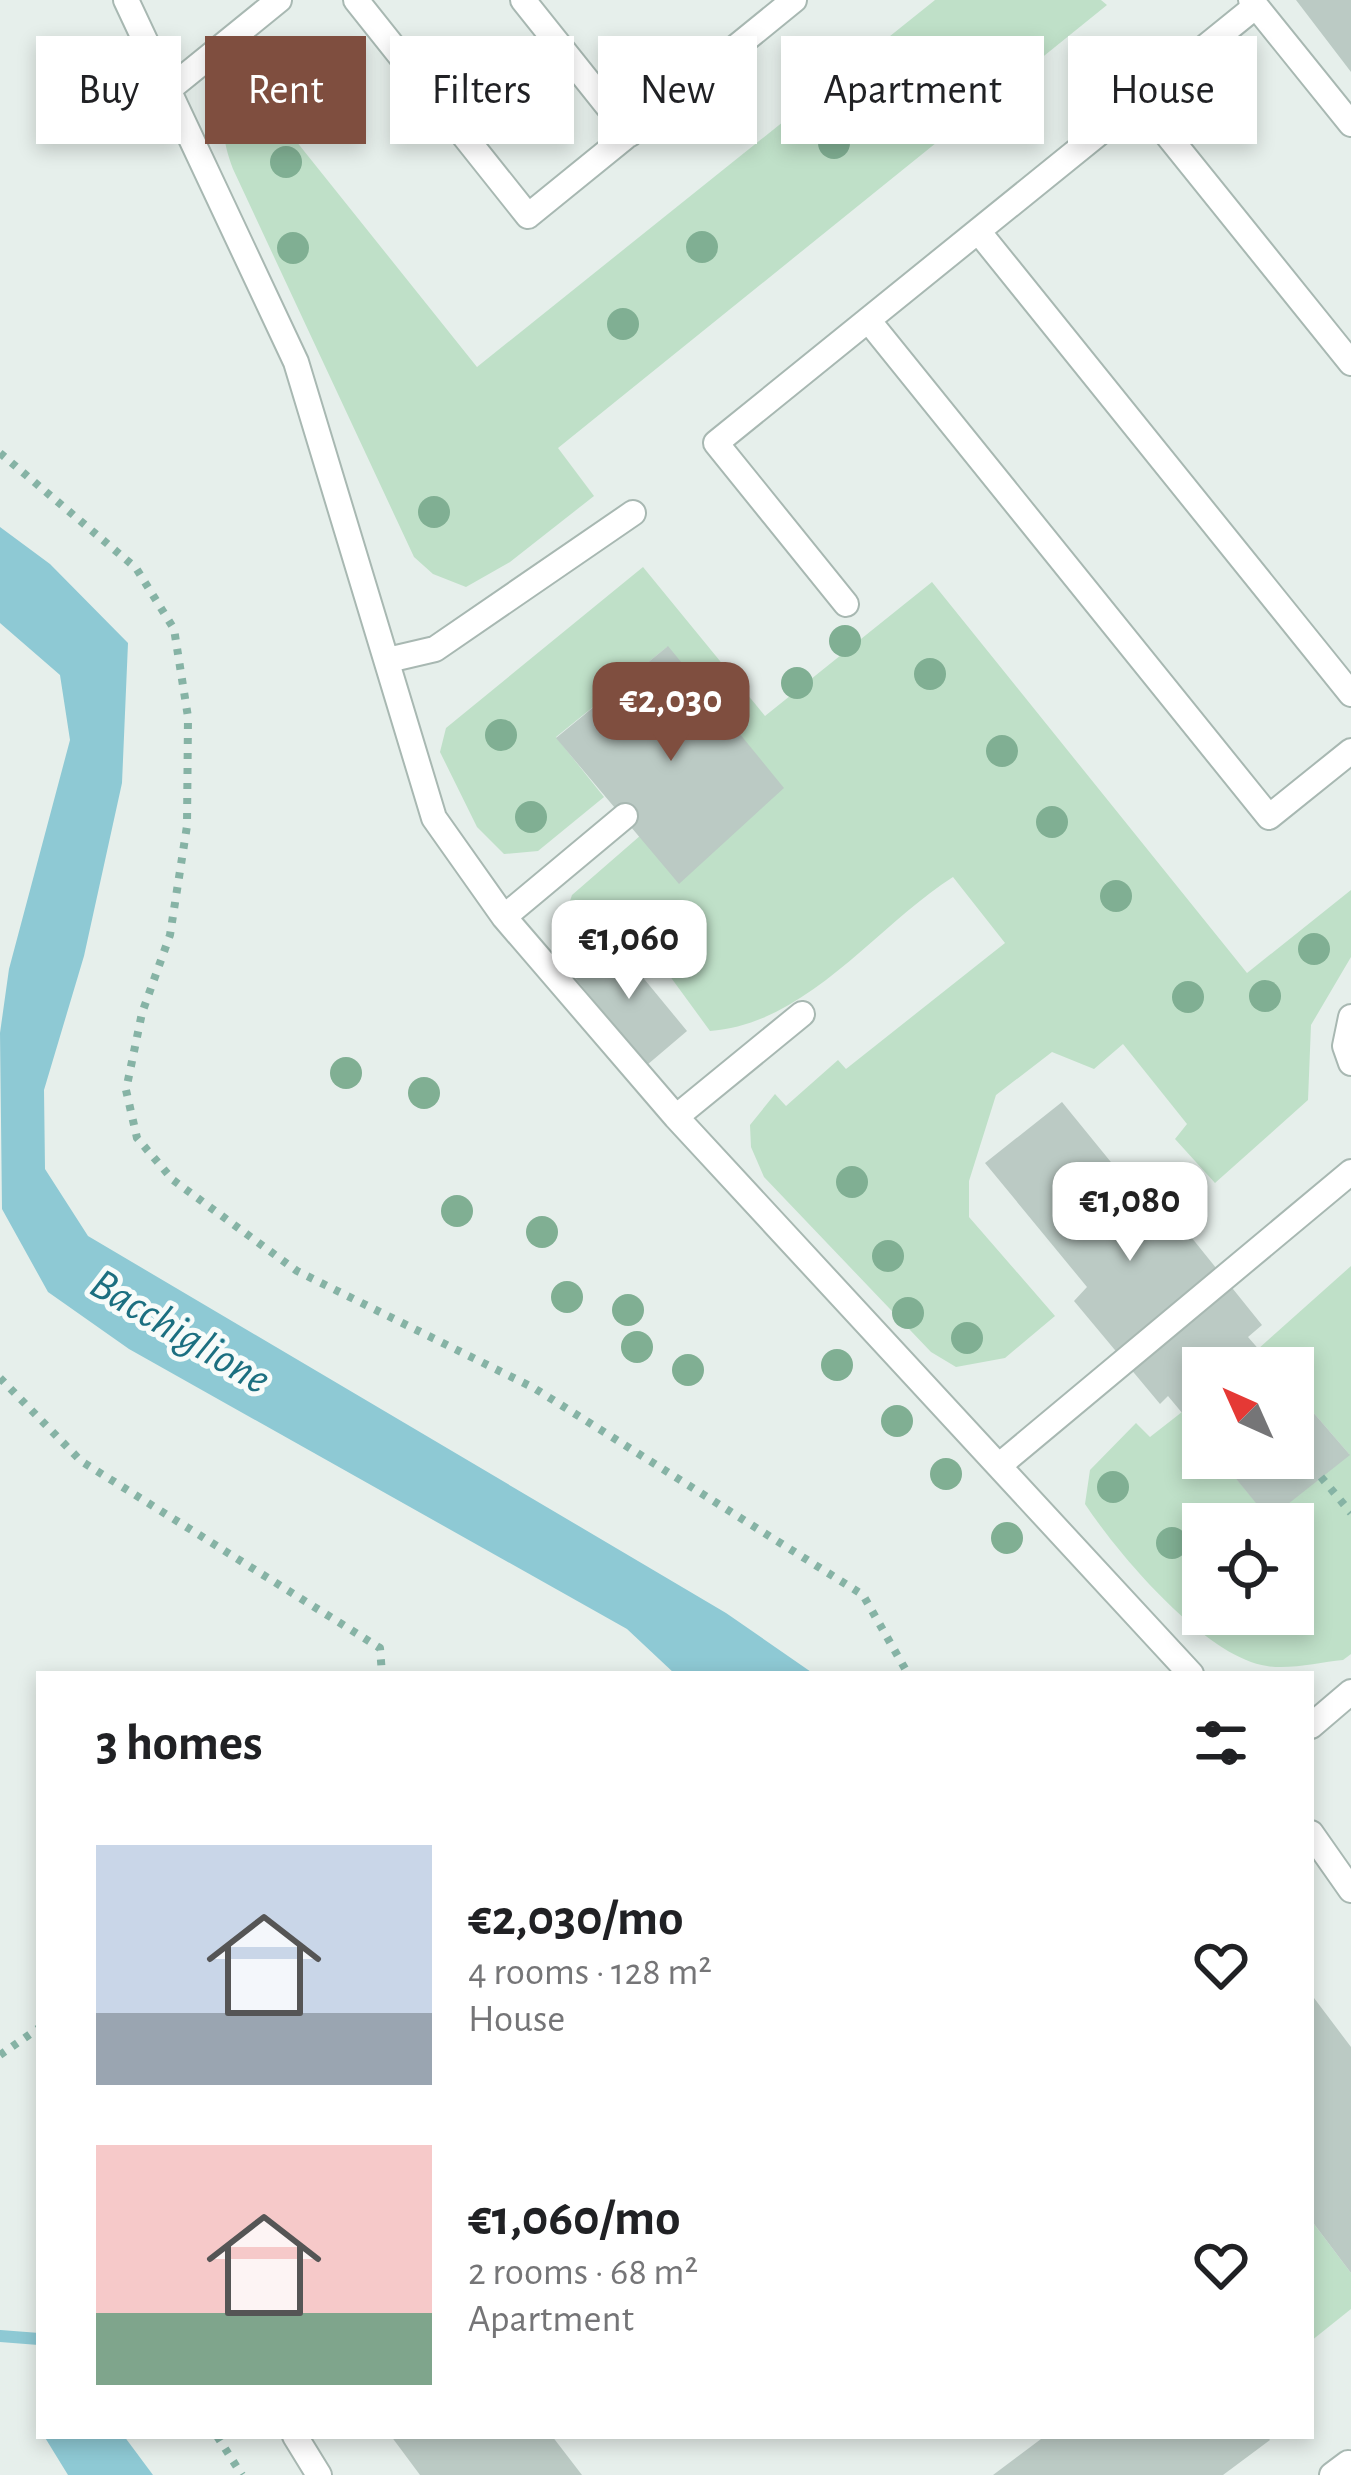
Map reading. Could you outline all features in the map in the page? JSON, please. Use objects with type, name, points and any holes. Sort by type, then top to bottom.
[{"type":"lane","points":[[126,0],[143,36]]},
{"type":"lane","points":[[181,79],[279,0]]},
{"type":"lane","points":[[356,0],[528,216],[618,144]]},
{"type":"lane","points":[[523,0],[598,94]]},
{"type":"lane","points":[[752,36],[796,1]]},
{"type":"lane","points":[[1215,36],[1254,3],[1351,124]]},
{"type":"lane","points":[[181,118],[296,362],[434,818],[504,917],[676,1117],[1188,1671]]},
{"type":"lane","points":[[846,604],[716,442],[1086,144]]},
{"type":"lane","points":[[1174,144],[1351,363]]},
{"type":"lane","points":[[978,231],[1351,694]]},
{"type":"lane","points":[[868,320],[1269,818],[1351,751]]},
{"type":"lane","points":[[388,660],[435,649],[633,513]]},
{"type":"lane","points":[[504,917],[625,816]]},
{"type":"lane","points":[[676,1117],[802,1015]]},
{"type":"lane","points":[[1351,1017],[1345,1046],[1351,1063]]},
{"type":"lane","points":[[1001,1464],[1351,1172]]},
{"type":"lane","points":[[1314,1724],[1351,1693]]},
{"type":"lane","points":[[1314,1837],[1351,1890]]},
{"type":"lane","points":[[297,2439],[319,2475]]},
{"type":"path","points":[[0,453],[136,568],[174,628],[188,717],[187,826],[170,935],[142,1013],[127,1090],[137,1138],[173,1180],[297,1271],[534,1388],[862,1595],[906,1671]]},
{"type":"path","points":[[0,1378],[81,1461],[380,1648],[382,1671]]},
{"type":"path","points":[[1321,1477],[1351,1513]]},
{"type":"path","points":[[0,2055],[36,2030]]},
{"type":"path","points":[[219,2439],[242,2475]]},
{"type":"green space","points":[[935,0],[1101,0],[1107,5],[1044,56],[1044,36],[890,36]]},
{"type":"green space","points":[[781,123],[781,144],[935,144],[558,448],[594,496],[510,562],[466,587],[433,574],[414,557],[233,169],[226,144],[298,144],[477,367]]},
{"type":"green space","points":[[643,567],[765,716],[932,582],[1247,973],[1351,890],[1351,957],[1311,1025],[1308,1100],[1215,1183],[1175,1139],[1187,1124],[1123,1044],[1094,1069],[1052,1052],[996,1095],[969,1181],[969,1217],[1055,1316],[1005,1358],[956,1367],[931,1352],[764,1177],[751,1147],[750,1125],[775,1094],[786,1106],[838,1060],[846,1069],[1005,943],[953,877],[809,992],[745,1024],[710,1031],[634,927],[576,956],[560,930],[572,895],[641,835],[667,647],[556,737],[604,797],[538,851],[504,854],[477,827],[440,752],[446,728]]},
{"type":"green space","points":[[1351,1266],[1351,1654],[1343,1660],[1267,1666],[1217,1644],[1205,1635],[1314,1635],[1314,1503],[1288,1503],[1349,1454],[1314,1413],[1314,1347],[1260,1347]]},
{"type":"green space","points":[[1182,1412],[1182,1479],[1236,1479],[1256,1503],[1182,1503],[1182,1616],[1141,1575],[1085,1504],[1090,1470],[1136,1423],[1150,1437]]},
{"type":"green space","points":[[1314,2224],[1351,2273],[1351,2309],[1314,2339]]},
{"type":"water","name":"Bacchiglione","points":[[0,527],[50,564],[128,643],[122,783],[84,956],[44,1090],[45,1169],[88,1236],[726,1613],[810,1671],[672,1671],[627,1629],[129,1349],[48,1292],[2,1209],[0,1033],[9,969],[70,740],[60,675],[0,623]]},
{"type":"water","points":[[46,2439],[126,2439],[153,2475],[68,2475]]},
{"type":"building","points":[[1296,0],[1351,0],[1351,72]]},
{"type":"building","points":[[668,646],[784,788],[679,884],[556,738]]},
{"type":"building","points":[[612,940],[687,1031],[647,1065],[571,973]]},
{"type":"building","points":[[1062,1102],[1163,1226],[1175,1217],[1262,1325],[1248,1337],[1257,1347],[1182,1347],[1182,1413],[1168,1396],[1160,1404],[1074,1301],[1087,1287],[985,1163]]},
{"type":"building","points":[[1314,1413],[1350,1455],[1289,1503],[1256,1503],[1236,1479],[1314,1479]]},
{"type":"building","points":[[1314,1998],[1351,2047],[1351,2273],[1314,2224]]},
{"type":"building","points":[[393,2439],[554,2439],[582,2475],[420,2475]]},
{"type":"building","points":[[1041,2439],[1270,2440],[1223,2475],[993,2475]]},
{"type":"waterway","points":[[0,2336],[36,2339]]}]
